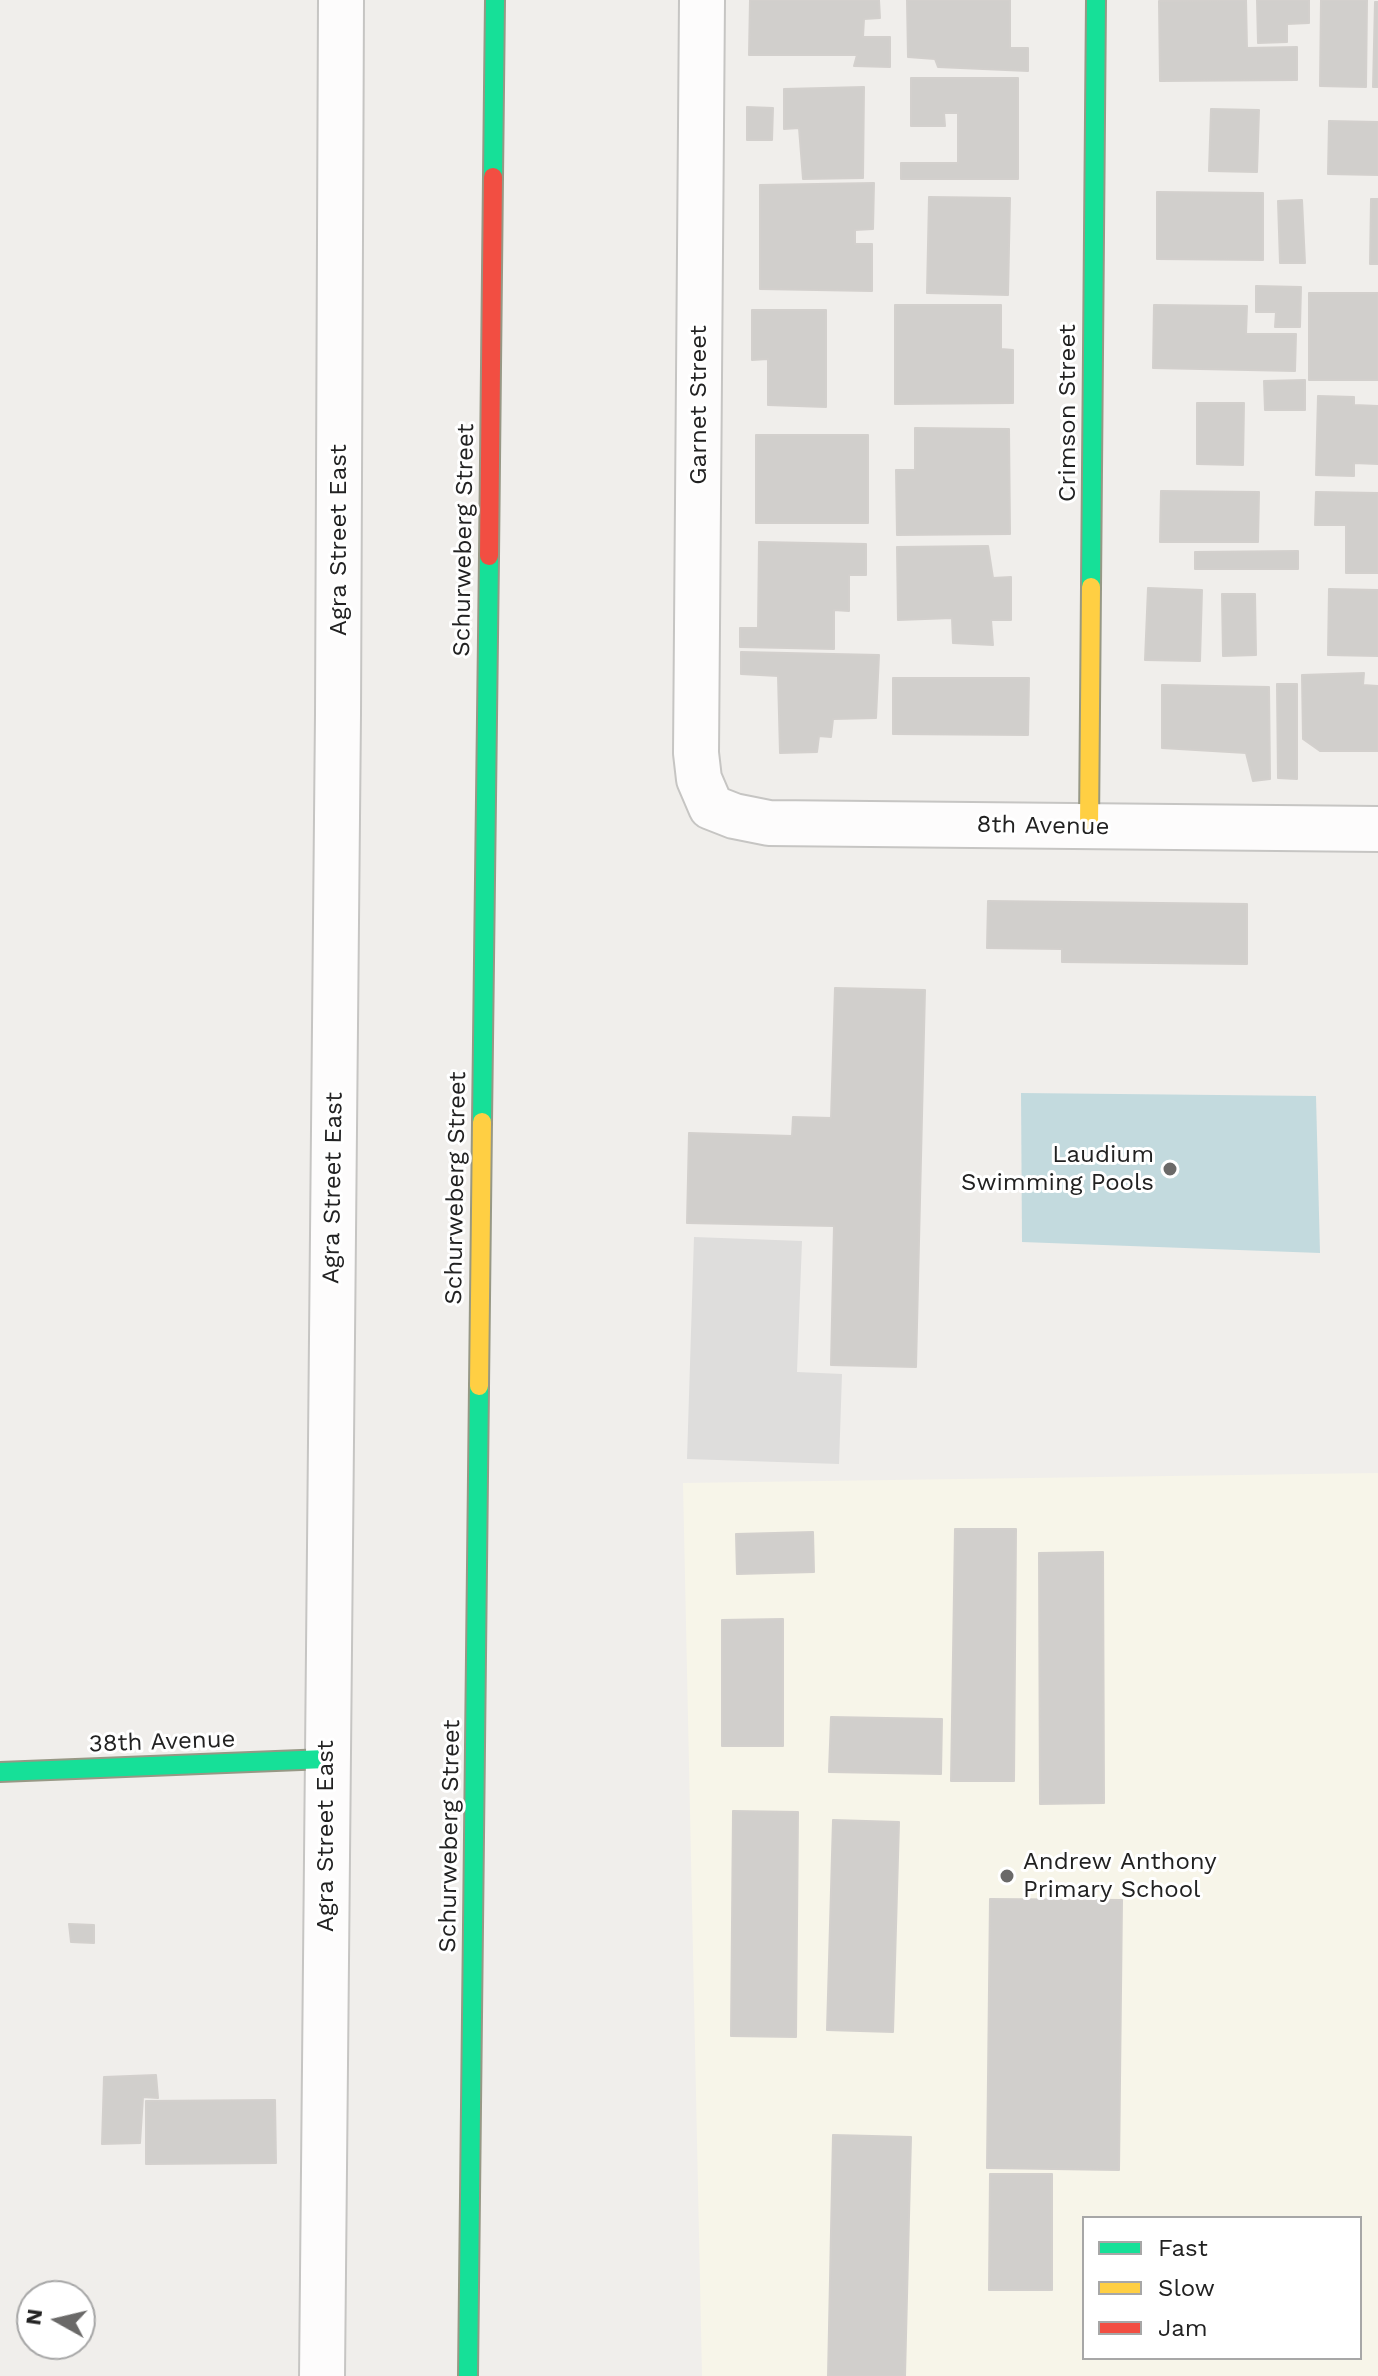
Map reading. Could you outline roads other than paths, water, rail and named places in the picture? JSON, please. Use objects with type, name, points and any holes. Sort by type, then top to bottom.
[{"type":"street","name":"Agra Street East","points":[[322,2376],[338,714],[341,0]]},
{"type":"street","name":"Schurweberg Street","points":[[468,2376],[495,0]]},
{"type":"street","name":"Garnet Street","points":[[702,0],[696,753],[699,779],[711,807]]},
{"type":"street","name":"Crimson Street","points":[[1089,827],[1096,0]]},
{"type":"street","name":"8th Avenue","points":[[711,807],[734,816],[769,823],[1378,829]]},
{"type":"street","name":"38th Avenue","points":[[0,1772],[326,1759]]},
{"type":"water","name":"Laudium Swimming Pools","points":[[1021,1093],[1316,1096],[1320,1253],[1022,1242]]},
{"type":"place","name":"Laudium Swimming Pools","points":[[1170,1169]]},
{"type":"place","name":"Andrew Anthony Primary School","points":[[1007,1876]]}]
